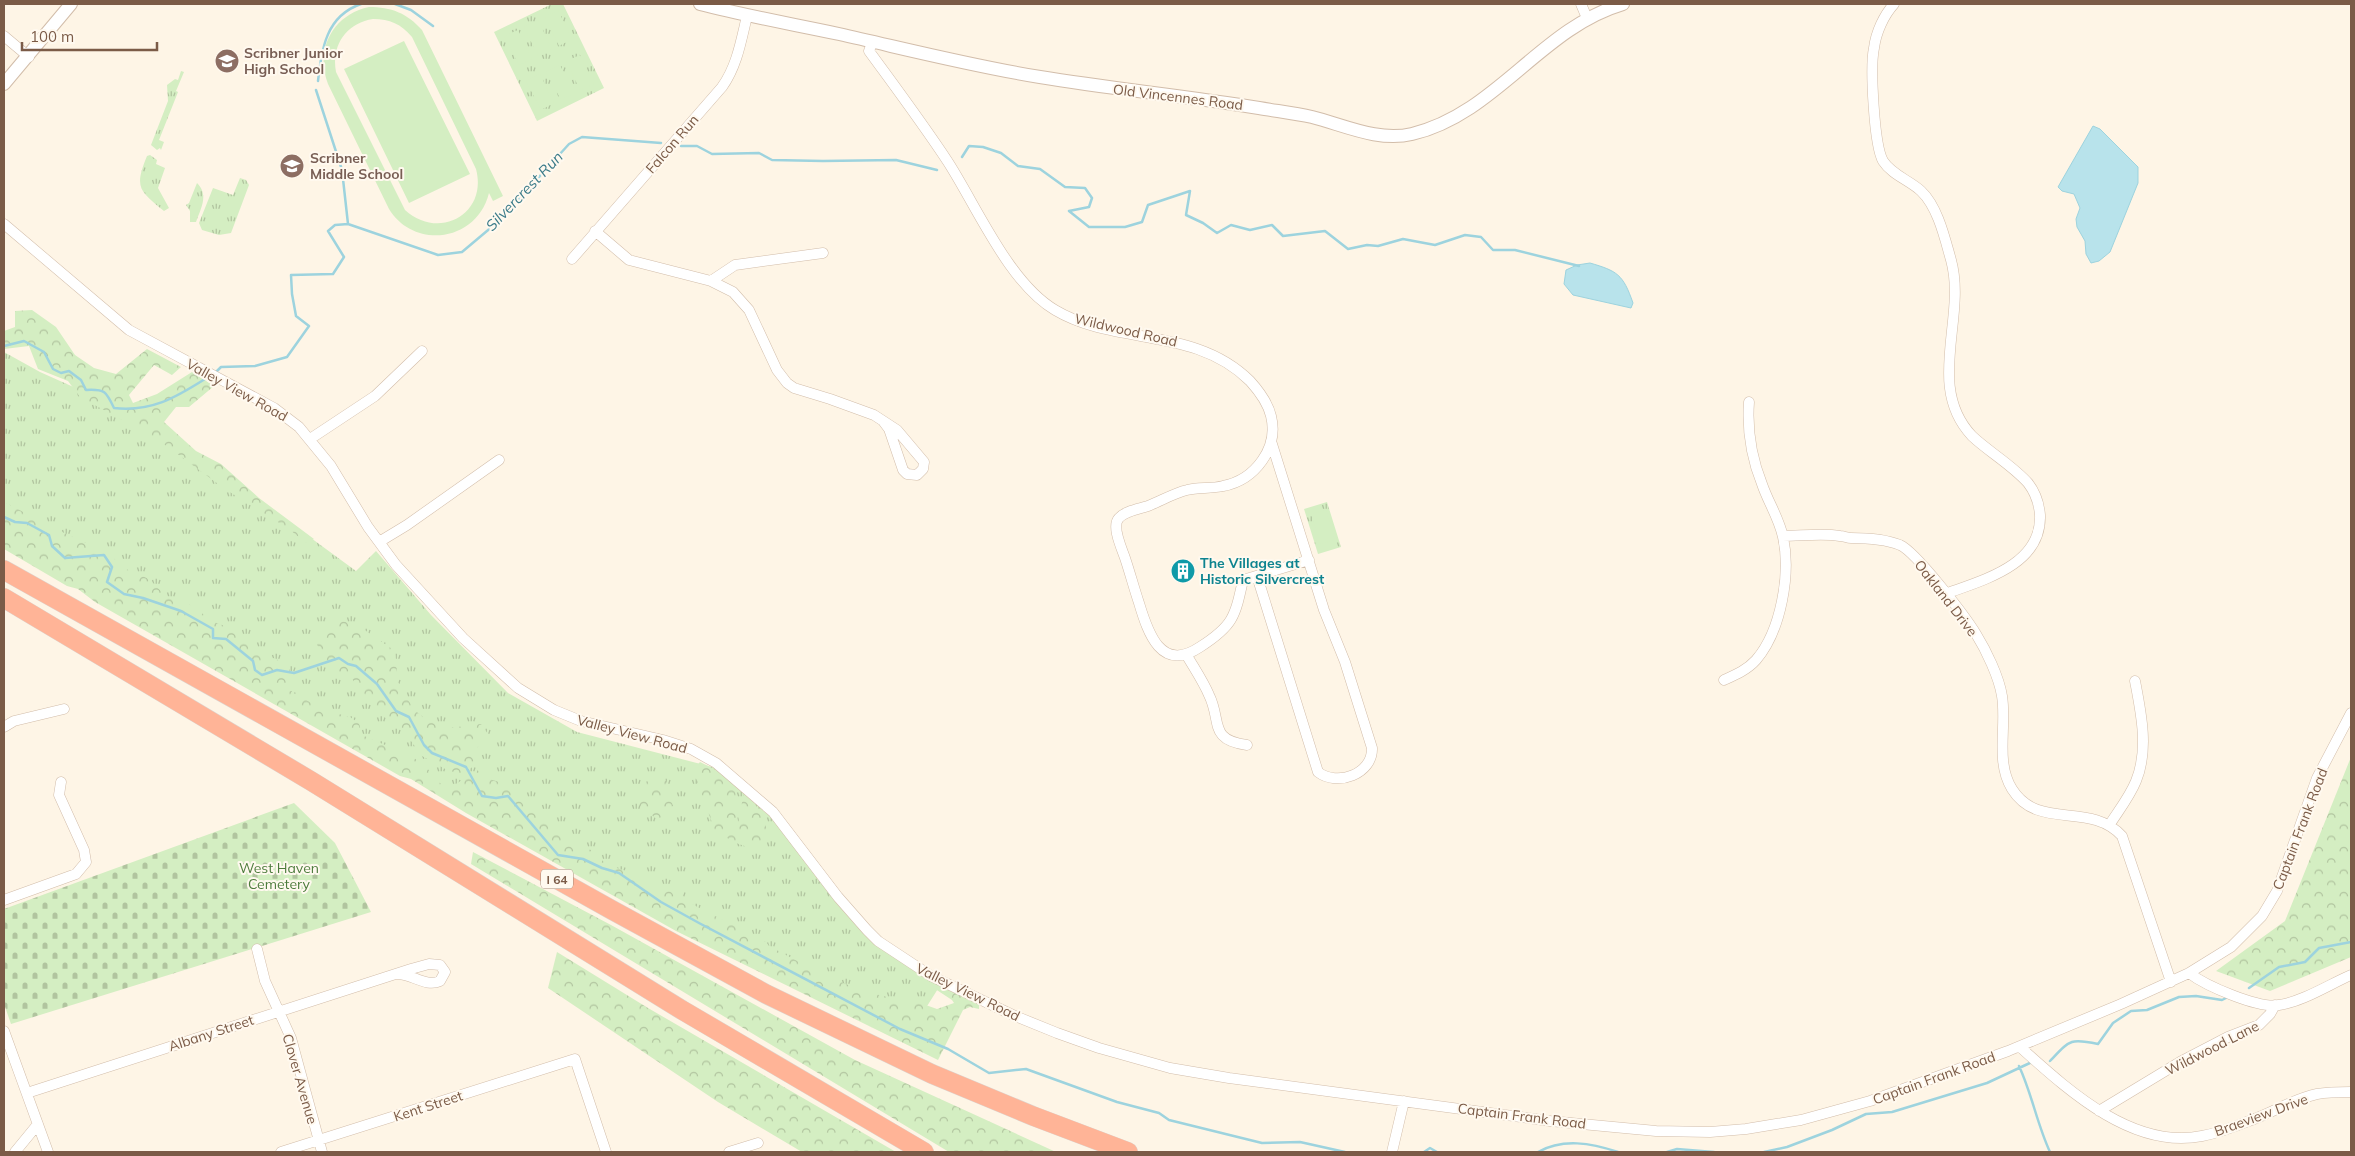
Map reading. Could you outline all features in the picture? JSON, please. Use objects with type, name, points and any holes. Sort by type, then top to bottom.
[{"type":"highway","name":"I 64","points":[[4,570],[766,994],[932,1074],[1033,1116],[1128,1152]]},
{"type":"highway","points":[[4,598],[311,781],[682,1010],[924,1152]]},
{"type":"street","points":[[4,84],[29,57],[71,4]]},
{"type":"street","name":"Old Vincennes Road","points":[[700,4],[747,16],[840,34],[872,43],[1036,77],[1112,89],[1219,101],[1308,116],[1370,134],[1397,136],[1411,135],[1437,126],[1480,102],[1545,48],[1587,18],[1622,4]]},
{"type":"street","points":[[1581,4],[1587,18]]},
{"type":"street","points":[[1894,4],[1882,22],[1872,57],[1880,155],[1890,169],[1920,190],[1931,203],[1951,260],[1955,281],[1948,381],[1954,411],[1964,428],[1972,436],[2027,482],[2036,496],[2039,510],[2036,542],[2022,559],[1945,594]]},
{"type":"street","name":"Falcon Run","points":[[572,259],[730,75],[736,60],[747,16]]},
{"type":"street","points":[[4,36],[29,57]]},
{"type":"street","name":"Wildwood Road","points":[[872,43],[869,51],[949,163],[1011,266],[1034,294],[1054,310],[1082,323],[1184,344],[1224,361],[1245,376],[1262,395],[1271,415],[1271,441],[1267,455],[1249,474],[1231,484],[1213,488],[1187,490],[1126,513],[1116,523],[1123,552],[1152,640],[1166,652],[1173,655],[1186,654]]},
{"type":"street","name":"Valley View Road","points":[[4,224],[129,330],[274,408],[292,421],[310,439],[331,466],[396,566],[463,638],[518,688],[554,710],[581,721],[663,740],[691,749],[716,763],[739,780],[773,812],[838,897],[878,941],[931,976],[1015,1016],[1127,1057],[1199,1074],[1404,1101]]},
{"type":"street","points":[[595,231],[629,260],[711,281],[733,292],[744,303],[759,328],[777,370],[788,383],[794,388],[830,398],[883,421],[897,430],[922,459],[924,467],[917,475],[907,474],[903,470],[889,429],[883,421]]},
{"type":"street","points":[[711,281],[735,265],[822,252]]},
{"type":"street","points":[[310,439],[375,396],[422,351]]},
{"type":"street","points":[[1724,680],[1744,671],[1756,660],[1776,624],[1783,596],[1783,536],[1762,484],[1752,449],[1749,402]]},
{"type":"street","points":[[1257,576],[1318,772],[1324,777],[1340,779],[1366,768],[1372,755],[1372,748],[1345,662],[1324,610],[1271,441]]},
{"type":"street","points":[[379,542],[407,525],[499,460]]},
{"type":"street","name":"Oakland Drive","points":[[1783,536],[1839,536],[1900,545],[1915,557],[1975,632],[1998,680],[2004,715],[2004,768],[2013,790],[2029,806],[2037,810],[2053,814],[2092,817],[2110,824]]},
{"type":"street","points":[[1247,745],[1234,743],[1221,735],[1215,725],[1210,695],[1186,654],[1200,647],[1229,624],[1234,616],[1243,580],[1309,560]]},
{"type":"street","points":[[2135,681],[2142,733],[2141,766],[2133,788],[2110,824],[2122,836],[2126,844],[2171,982]]},
{"type":"street","points":[[4,727],[14,721],[64,709]]},
{"type":"street","name":"Captain Frank Road","points":[[1404,1101],[1638,1130],[1701,1132],[1746,1129],[1801,1120],[1870,1101],[2020,1047],[2189,974],[2231,947],[2253,927],[2270,904],[2280,883],[2317,778],[2351,712]]},
{"type":"street","points":[[4,900],[76,874],[86,862],[84,850],[59,795],[61,782]]},
{"type":"street","name":"Clover Avenue","points":[[258,949],[265,981],[291,1038],[322,1152]]},
{"type":"street","name":"Albany Street","points":[[26,1093],[396,974]]},
{"type":"street","points":[[2189,974],[2253,1002],[2275,1005],[2299,999],[2351,975]]},
{"type":"street","name":"Wildwood Lane","points":[[2099,1111],[2180,1062],[2228,1037],[2259,1025],[2270,1014],[2275,1005]]},
{"type":"street","points":[[4,1031],[48,1152]]},
{"type":"street","name":"Braeview Drive","points":[[2020,1047],[2099,1111],[2121,1124],[2162,1136],[2188,1138],[2202,1136],[2251,1121],[2293,1102],[2317,1094],[2351,1092]]},
{"type":"street","name":"Kent Street","points":[[281,1152],[575,1059],[606,1152]]},
{"type":"street","points":[[1392,1152],[1404,1101]]},
{"type":"street","points":[[15,1152],[38,1124]]},
{"type":"street","points":[[729,1152],[758,1143]]},
{"type":"green space","points":[[552,4],[563,4],[604,88],[537,121],[494,32]]},
{"type":"green space","points":[[369,7],[384,8],[398,12],[410,19],[422,30],[503,196],[493,201],[489,193],[482,209],[472,222],[459,230],[444,235],[428,235],[413,231],[400,222],[389,209],[328,84],[324,59],[330,36],[336,26],[356,11]],"holes":[[[379,19],[395,23],[412,37],[476,169],[478,185],[475,199],[468,210],[458,218],[446,223],[432,223],[418,219],[405,210],[336,72],[336,53],[342,37],[355,25],[363,21]]]},
{"type":"green space","points":[[558,10],[572,39],[559,46],[545,17]]},
{"type":"green space","points":[[538,20],[552,49],[538,56],[524,27]]},
{"type":"green space","points":[[518,30],[532,59],[519,65],[504,36]]},
{"type":"green space","points":[[404,41],[470,174],[409,203],[344,69]]},
{"type":"green space","points":[[580,55],[594,84],[580,90],[566,61]]},
{"type":"green space","points":[[560,65],[574,93],[561,100],[546,72]]},
{"type":"green space","points":[[181,71],[184,72],[176,91],[178,92],[159,140],[164,142],[161,150],[160,148],[157,150],[151,145],[168,101],[167,85],[175,79],[178,80]]},
{"type":"green space","points":[[540,74],[554,103],[541,110],[526,81]]},
{"type":"green space","points":[[150,155],[157,160],[156,164],[165,168],[158,188],[169,208],[164,211],[141,188],[140,182],[143,167],[147,156]]},
{"type":"green space","points":[[240,178],[246,180],[249,185],[231,233],[219,235],[202,230],[199,223],[213,188],[233,195]]},
{"type":"green space","points":[[197,183],[203,192],[203,202],[196,222],[190,222],[190,211],[186,205],[189,203]]},
{"type":"green space","points":[[32,310],[56,327],[75,355],[94,368],[116,374],[147,349],[181,367],[172,375],[154,365],[129,395],[133,403],[157,394],[192,372],[214,386],[189,407],[176,407],[164,422],[196,451],[221,464],[259,498],[314,539],[306,543],[289,529],[225,489],[157,439],[80,397],[68,381],[38,369],[29,346],[4,349],[4,331],[15,327],[15,311]]},
{"type":"green space","points":[[4,352],[40,372],[154,423],[356,571],[376,551],[431,615],[508,693],[577,732],[720,769],[770,813],[858,925],[941,984],[907,1038],[611,882],[4,537]]},
{"type":"green space","points":[[4,502],[106,552],[128,570],[149,579],[166,596],[185,601],[214,622],[235,630],[256,643],[261,653],[290,665],[290,691],[324,710],[350,717],[359,723],[362,735],[413,757],[430,771],[430,778],[450,788],[477,770],[489,779],[514,786],[533,801],[543,816],[580,845],[593,851],[607,865],[633,873],[659,891],[682,887],[682,899],[766,942],[769,946],[793,959],[841,982],[867,992],[937,1009],[954,1003],[923,981],[926,978],[979,1004],[979,1009],[970,1007],[963,1010],[938,1060],[676,931],[466,813],[411,779],[400,776],[95,602],[78,589],[67,586],[4,549]]},
{"type":"green space","points":[[1327,502],[1341,547],[1318,554],[1304,509]]},
{"type":"green space","points":[[1326,510],[1335,540],[1320,544],[1311,514]]},
{"type":"green space","points":[[341,621],[356,624],[395,651],[398,682],[414,710],[429,721],[449,728],[481,724],[488,734],[472,754],[476,765],[461,774],[447,770],[422,756],[398,723],[386,718],[352,679],[334,678],[315,640],[326,628]]},
{"type":"green space","points":[[2351,757],[2351,957],[2270,991],[2216,971],[2285,921]]},
{"type":"green space","points":[[700,762],[716,770],[735,786],[738,824],[744,792],[764,815],[767,834],[753,849],[736,843],[715,831],[693,770]]},
{"type":"green space","points":[[656,776],[666,780],[673,806],[658,820],[639,805],[644,783]]},
{"type":"green space","name":"West Haven Cemetery","points":[[294,803],[335,843],[371,912],[11,1024],[4,1004],[4,909]]},
{"type":"green space","points":[[473,852],[611,925],[855,1060],[1056,1152],[949,1152],[471,864]]},
{"type":"green space","points":[[557,952],[648,1008],[896,1152],[802,1152],[718,1102],[548,988]]},
{"type":"water","points":[[2093,126],[2100,129],[2138,167],[2138,183],[2110,252],[2099,261],[2091,263],[2086,254],[2085,241],[2077,227],[2076,219],[2080,208],[2074,194],[2062,191],[2058,187]]},
{"type":"water","points":[[1590,263],[1618,275],[1626,286],[1633,303],[1631,308],[1573,295],[1564,284],[1566,270],[1577,265]]},
{"type":"waterway","points":[[318,81],[324,45],[333,25],[349,9],[361,4]]},
{"type":"waterway","points":[[395,4],[411,10],[433,26]]},
{"type":"waterway","points":[[316,90],[342,170],[348,224]]},
{"type":"waterway","name":"Silvercrest Run","points":[[217,371],[221,367],[255,366],[287,357],[309,326],[296,316],[291,275],[333,274],[344,257],[328,231],[335,225],[348,224],[438,255],[462,252],[500,220],[569,144],[582,137],[661,143]]},
{"type":"waterway","name":"Silvercrest Run","points":[[681,146],[697,146],[712,154],[759,153],[772,160],[896,160],[937,170]]},
{"type":"waterway","name":"Silvercrest Run","points":[[962,157],[969,146],[983,147],[1001,153],[1018,166],[1040,169],[1065,187],[1085,188],[1092,198],[1089,207],[1069,211],[1089,227],[1125,227],[1142,222],[1148,205],[1190,191],[1186,215],[1203,223],[1217,233],[1231,225],[1250,230],[1272,225],[1283,236],[1325,231],[1348,249],[1367,245],[1378,246],[1403,239],[1435,245],[1465,235],[1481,237],[1493,250],[1515,250],[1579,266]]},
{"type":"waterway","name":"Silvercrest Run","points":[[4,346],[24,341],[44,352],[53,369],[61,373],[69,371],[81,380],[86,390],[104,392],[114,408],[127,409],[151,406],[173,398],[205,379]]},
{"type":"waterway","points":[[4,517],[15,522],[27,523],[49,535],[52,546],[65,558],[104,555],[112,567],[107,582],[124,594],[143,598],[181,611],[213,629],[213,638],[226,639],[253,661],[255,670],[262,675],[277,670],[294,673],[339,658],[348,664],[356,666],[377,684],[396,711],[409,717],[424,745],[432,753],[466,767],[482,796],[496,798],[508,796],[558,855],[583,859],[602,868],[619,873],[661,902],[699,923],[900,1029],[948,1049],[989,1073],[1026,1069],[1117,1102],[1159,1113],[1169,1120],[1262,1143],[1300,1142],[1345,1152]]},
{"type":"waterway","points":[[2249,988],[2279,967],[2305,962],[2319,948],[2351,942]]},
{"type":"waterway","points":[[2050,1061],[2071,1042],[2082,1041],[2098,1044],[2113,1023],[2131,1011],[2147,1010],[2179,997],[2196,996],[2222,1000],[2226,998]]},
{"type":"waterway","points":[[1764,1152],[1787,1147],[1832,1130],[1866,1114],[1892,1112],[1987,1083],[2032,1062]]},
{"type":"waterway","points":[[2019,1066],[2050,1152]]},
{"type":"waterway","points":[[1538,1152],[1567,1143],[1587,1144],[1618,1152]]},
{"type":"waterway","points":[[1424,1152],[1430,1148],[1437,1152]]},
{"type":"waterway","points":[[1667,1152],[1677,1149],[1714,1152]]},
{"type":"place","name":"Scribner Junior High School","points":[[227,61]]},
{"type":"place","name":"Scribner Middle School","points":[[292,166]]},
{"type":"place","name":"The Villages at Historic Silvercrest","points":[[1183,571]]}]
